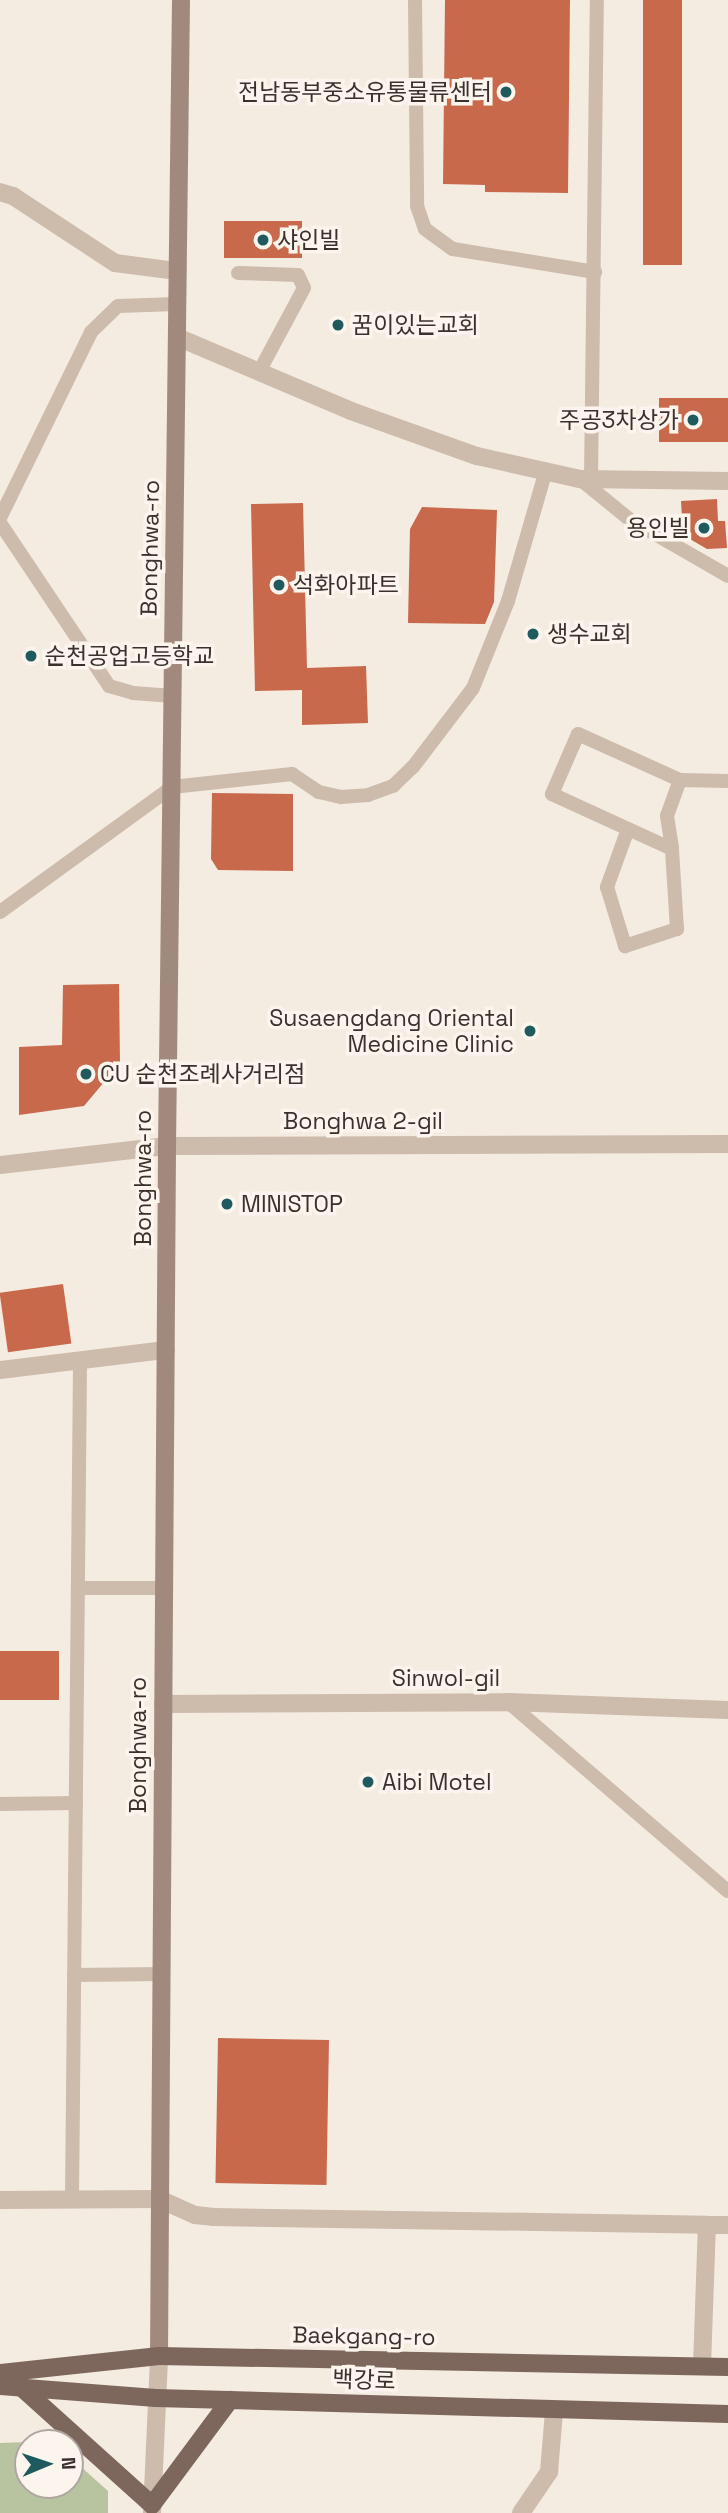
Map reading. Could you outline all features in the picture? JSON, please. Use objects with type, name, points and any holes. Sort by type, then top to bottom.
[{"type":"main road","name":"Bonghwa-ro","points":[[159,2356],[167,1146],[181,0]]},
{"type":"main road","name":"Baekgang-ro","points":[[0,2373],[159,2356],[728,2367]]},
{"type":"main road","name":"백강로","points":[[0,2386],[156,2398],[728,2414]]},
{"type":"main road","points":[[21,2387],[152,2509],[230,2400]]},
{"type":"street","points":[[0,192],[13,196],[115,263],[177,271]]},
{"type":"street","points":[[177,337],[351,411],[477,456],[585,480],[728,481]]},
{"type":"street","name":"Bonghwa 2-gil","points":[[0,1165],[167,1146],[728,1144]]},
{"type":"street","points":[[0,1370],[166,1350]]},
{"type":"street","name":"Sinwol-gil","points":[[163,1704],[508,1702],[728,1710]]},
{"type":"street","points":[[0,2200],[159,2199],[195,2215],[214,2217],[728,2225]]},
{"type":"street","points":[[702,2366],[707,2225]]},
{"type":"street","points":[[152,2509],[159,2356]]},
{"type":"street","points":[[521,2513],[549,2472],[554,2411]]},
{"type":"lane","points":[[415,0],[417,206],[425,229],[453,249],[595,272]]},
{"type":"lane","points":[[597,0],[595,272],[585,480],[629,519],[728,576]]},
{"type":"lane","points":[[238,273],[298,275],[304,288],[258,372]]},
{"type":"lane","points":[[173,696],[133,694],[109,686],[0,521],[91,332],[111,309],[118,306],[177,303]]},
{"type":"lane","points":[[0,912],[172,787],[292,774],[319,792],[341,797],[368,795],[393,786],[413,767],[472,688],[508,601],[545,470]]},
{"type":"lane","points":[[672,849],[552,794],[578,734],[680,780],[728,781]]},
{"type":"lane","points":[[628,829],[607,887],[625,946],[677,929],[667,816],[680,780]]},
{"type":"lane","points":[[72,2200],[80,1360]]},
{"type":"lane","points":[[78,1588],[164,1588]]},
{"type":"lane","points":[[508,1702],[728,1891]]},
{"type":"lane","points":[[0,1804],[76,1803]]},
{"type":"lane","points":[[75,1975],[161,1974]]},
{"type":"green space","points":[[14,2442],[14,2499],[84,2499],[84,2470],[108,2491],[108,2513],[0,2513],[0,2443]]},
{"type":"building","name":"전남동부중소유통물류센터","points":[[445,0],[570,0],[568,193],[485,192],[485,185],[443,184]]},
{"type":"building","points":[[643,0],[682,0],[682,265],[643,265]]},
{"type":"building","name":"샤인빌","points":[[224,221],[302,221],[302,258],[224,258]]},
{"type":"building","name":"주공3차상가","points":[[659,398],[728,398],[728,442],[659,442]]},
{"type":"building","name":"용인빌","points":[[717,499],[718,521],[725,521],[727,548],[707,549],[683,535],[681,501]]},
{"type":"building","name":"석화아파트","points":[[303,503],[307,668],[366,666],[368,723],[302,725],[302,690],[255,691],[251,504]]},
{"type":"building","points":[[422,507],[497,510],[494,602],[485,624],[408,623],[410,529]]},
{"type":"building","points":[[212,793],[293,794],[293,871],[218,870],[211,859]]},
{"type":"building","points":[[119,984],[120,1063],[84,1106],[19,1115],[19,1047],[62,1045],[63,985]]},
{"type":"building","points":[[63,1284],[71,1343],[8,1352],[0,1293]]},
{"type":"building","points":[[0,1651],[59,1651],[59,1700],[0,1700]]},
{"type":"building","points":[[218,2038],[329,2040],[326,2185],[215,2183]]},
{"type":"place","name":"전남동부중소유통물류센터","points":[[506,92]]},
{"type":"place","name":"샤인빌","points":[[263,240]]},
{"type":"place","name":"꿈이있는교회","points":[[338,325]]},
{"type":"place","name":"주공3차상가","points":[[693,420]]},
{"type":"place","name":"용인빌","points":[[704,528]]},
{"type":"place","name":"석화아파트","points":[[279,585]]},
{"type":"place","name":"생수교회","points":[[533,634]]},
{"type":"place","name":"순천공업고등학교","points":[[31,656]]},
{"type":"place","name":"Susaengdang Oriental Medicine Clinic","points":[[530,1031]]},
{"type":"place","name":"CU 순천조례사거리점","points":[[86,1074]]},
{"type":"place","name":"MINISTOP","points":[[227,1204]]},
{"type":"place","name":"Aibi Motel","points":[[368,1782]]}]
